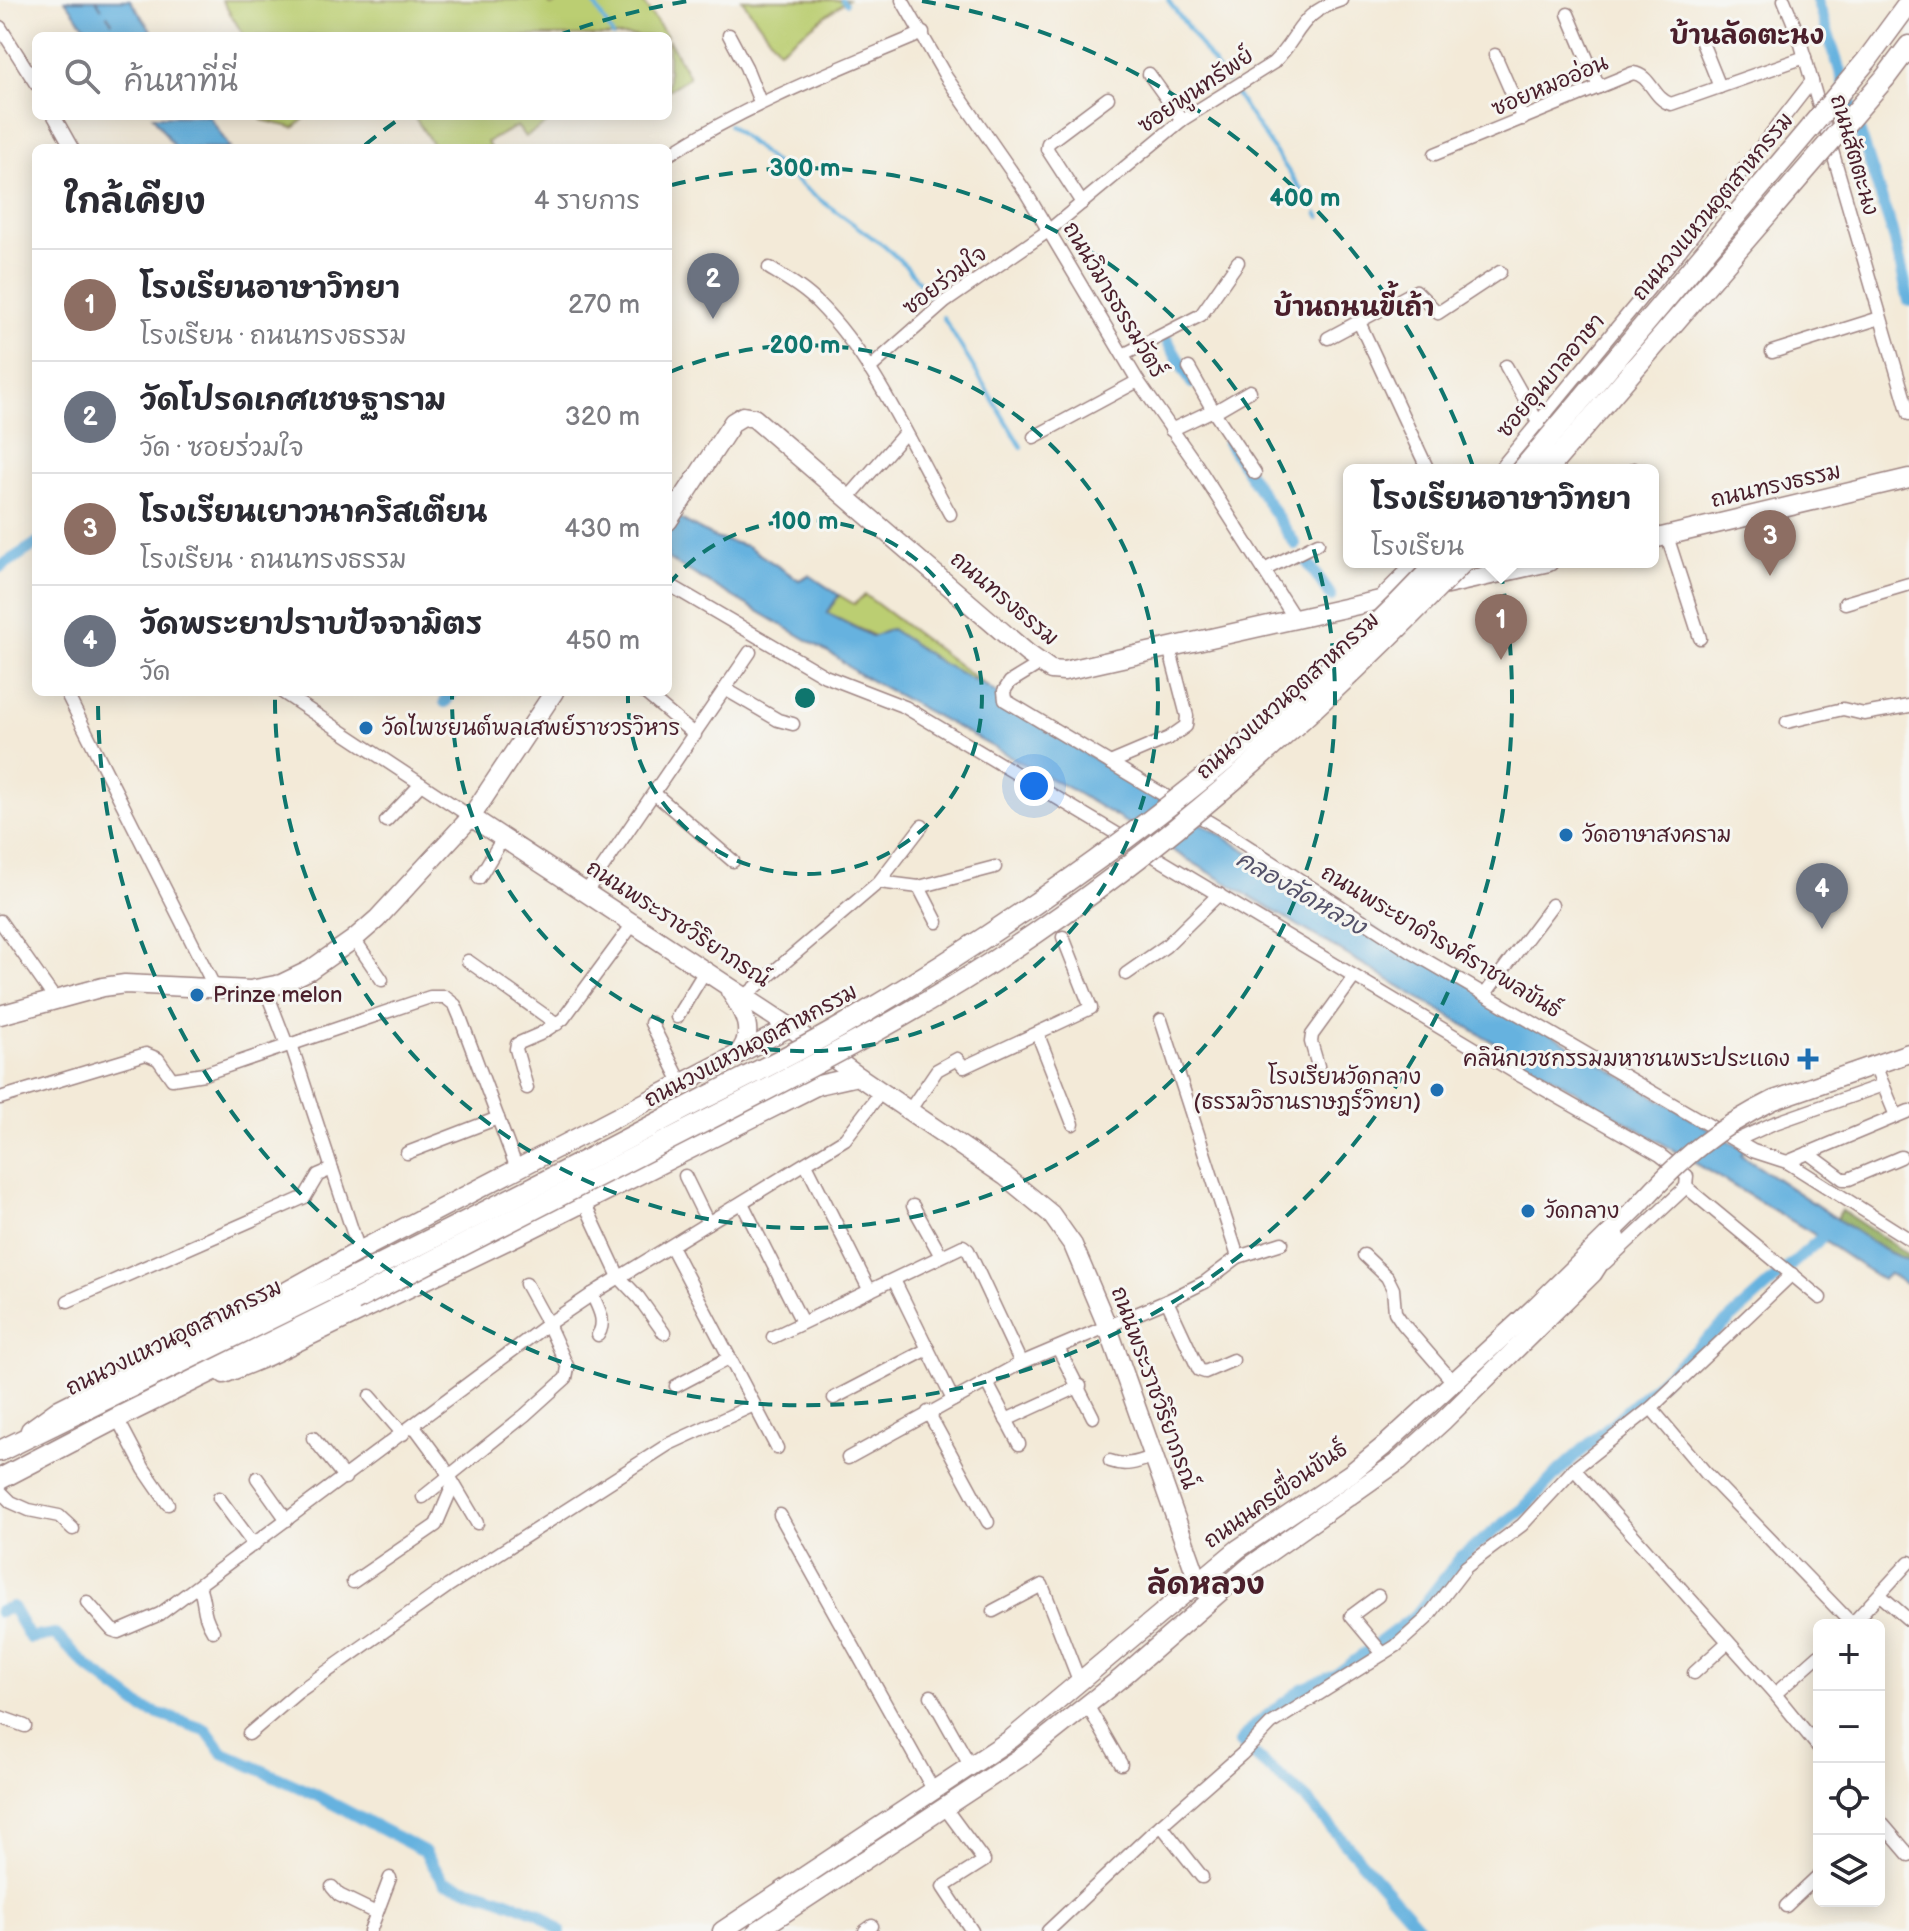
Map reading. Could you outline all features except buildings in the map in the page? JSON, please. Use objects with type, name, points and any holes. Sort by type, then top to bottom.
[{"type":"main road","points":[[1867,60],[1909,3]]},
{"type":"main road","name":"ถนนวงแหวนอุตสาหกรรม","points":[[1527,464],[1909,11]]},
{"type":"main road","name":"ถนนวงแหวนอุตสาหกรรม","points":[[1552,464],[1909,49]]},
{"type":"main road","name":"ถนนทรงธรรม","points":[[672,515],[733,422],[743,416],[754,418],[1041,663],[1051,670],[1064,671],[1522,568]]},
{"type":"main road","name":"ถนนทรงธรรม","points":[[1660,537],[1909,478]]},
{"type":"main road","name":"ถนนวงแหวนอุตสาหกรรม","points":[[0,1479],[842,1026],[958,955],[1067,882],[1168,807],[1344,655],[1432,568]]},
{"type":"main road","name":"ถนนวงแหวนอุตสาหกรรม","points":[[3,1449],[349,1292],[777,1084],[904,1015],[1036,933],[1218,795],[1366,660],[1457,568]]},
{"type":"main road","points":[[0,1015],[80,991],[125,984],[216,990],[265,988],[296,978],[354,939],[377,919],[471,817],[551,696]]},
{"type":"main road","name":"ถนนพระราชวิริยาภรณ์","points":[[471,817],[790,1027],[1005,1176],[1051,1214],[1073,1245],[1108,1328],[1197,1582],[1208,1600]]},
{"type":"main road","points":[[727,985],[746,1020],[749,1035],[746,1047],[737,1055]]},
{"type":"main road","name":"ถนนวงแหวนอุตสาหกรรม","points":[[3,1449],[59,1409],[224,1326],[359,1251],[790,1027]]},
{"type":"main road","points":[[759,1115],[800,1092],[809,1082],[812,1070],[802,1050],[782,1042],[762,1043]]},
{"type":"main road","name":"ถนนนครเขื่อนขันธ์","points":[[722,1931],[971,1767],[1080,1683],[1238,1549],[1351,1473],[1454,1383],[1703,1141],[1774,1100],[1909,1053]]},
{"type":"main road","name":"ถนนวงแหวนอุตสาหกรรม","points":[[123,1415],[268,1356],[818,1085],[858,1076]]},
{"type":"main road","name":"ถนนนครเขื่อนขันธ์","points":[[757,1931],[1024,1755],[1250,1566],[1399,1461],[1455,1411],[1593,1273],[1637,1207]]},
{"type":"main road","points":[[1132,1638],[1147,1655]]},
{"type":"main road","points":[[850,1847],[861,1863]]},
{"type":"street","name":"ถนนวิมารธรรมวัตร์","points":[[903,0],[946,77],[1025,191],[1138,381],[1196,464],[1295,619]]},
{"type":"street","name":"ซอยพูนทรัพย์","points":[[1048,231],[1182,120],[1273,63],[1319,3],[1341,0]]},
{"type":"street","name":"ถนนสัตตะนง","points":[[1784,0],[1805,57],[1909,414]]},
{"type":"street","points":[[1568,14],[1599,87]]},
{"type":"street","points":[[0,27],[32,78]]},
{"type":"street","points":[[672,152],[713,126],[760,102],[923,33]]},
{"type":"street","points":[[729,35],[760,102]]},
{"type":"street","points":[[1699,35],[1720,87]]},
{"type":"street","points":[[1495,55],[1523,119]]},
{"type":"street","name":"ซอยหมออ่อน","points":[[1435,154],[1638,72],[1662,101],[1671,104],[1805,57]]},
{"type":"street","points":[[1149,74],[1182,120]]},
{"type":"street","name":"ซอยอุนบาลอาษา","points":[[1504,464],[1680,251],[1812,81]]},
{"type":"street","points":[[1082,203],[1047,149],[1048,143],[1108,98]]},
{"type":"street","points":[[56,120],[70,144]]},
{"type":"street","name":"ซอยร่วมใจ","points":[[869,369],[945,302],[1048,231]]},
{"type":"street","points":[[1123,355],[1201,315],[1238,262]]},
{"type":"street","points":[[769,268],[821,305],[869,369],[950,514]]},
{"type":"street","points":[[1328,338],[1417,290],[1434,313],[1438,313],[1500,272]]},
{"type":"street","points":[[1772,352],[1880,318]]},
{"type":"street","points":[[1359,322],[1425,464]]},
{"type":"street","points":[[1506,366],[1539,424]]},
{"type":"street","points":[[1189,368],[1255,473]]},
{"type":"street","points":[[1034,437],[1138,381]]},
{"type":"street","points":[[1171,430],[1214,412],[1250,391]]},
{"type":"street","points":[[849,497],[905,433]]},
{"type":"street","points":[[1660,537],[1700,638]]},
{"type":"street","points":[[1264,570],[1318,543]]},
{"type":"street","points":[[1377,600],[1409,568]]},
{"type":"street","points":[[1845,603],[1909,584]]},
{"type":"street","points":[[672,586],[825,676],[905,707],[1354,977],[1660,1155],[1687,1176],[1686,1187],[1622,1250],[1593,1273]]},
{"type":"street","points":[[1110,763],[1169,738],[1186,726],[1187,716],[1169,647]]},
{"type":"street","points":[[586,892],[750,652]]},
{"type":"street","name":"ถนนพระยาดำรงค์ราชพลขันธ์","points":[[1041,663],[1010,682],[1004,691],[1005,700],[1224,831],[1410,951],[1753,1151],[1787,1162],[1909,1239]]},
{"type":"street","points":[[725,689],[778,720],[793,724]]},
{"type":"street","points":[[68,696],[216,990]]},
{"type":"street","points":[[288,696],[471,817]]},
{"type":"street","points":[[649,696],[695,735]]},
{"type":"street","points":[[1787,722],[1843,709],[1864,714],[1909,706]]},
{"type":"street","points":[[386,821],[421,784]]},
{"type":"street","points":[[655,794],[733,861]]},
{"type":"street","points":[[744,997],[879,882],[922,826]]},
{"type":"street","points":[[479,878],[503,838]]},
{"type":"street","points":[[879,882],[919,887],[995,867]]},
{"type":"street","points":[[919,887],[937,922]]},
{"type":"street","points":[[1126,974],[1166,946],[1219,894]]},
{"type":"street","points":[[1485,994],[1552,905]]},
{"type":"street","points":[[0,921],[55,999]]},
{"type":"street","points":[[527,1088],[517,1044],[557,1024],[633,924]]},
{"type":"street","points":[[909,1111],[939,1068],[957,1059],[964,1067],[1091,1008],[1063,937]]},
{"type":"street","points":[[354,939],[382,980]]},
{"type":"street","points":[[468,961],[557,1024]]},
{"type":"street","points":[[677,1017],[705,971]]},
{"type":"street","points":[[1318,1066],[1312,1035],[1354,977]]},
{"type":"street","points":[[265,988],[289,1045],[359,1251]]},
{"type":"street","points":[[0,1098],[146,1054],[158,1059],[168,1077],[204,1074],[430,997],[445,997],[455,1005],[517,1169]]},
{"type":"street","points":[[1161,1020],[1238,1257]]},
{"type":"street","points":[[651,1023],[682,1084]]},
{"type":"street","points":[[1038,1035],[1073,1124]]},
{"type":"street","points":[[1787,1162],[1905,1115],[1883,1085],[1875,1065]]},
{"type":"street","points":[[1737,1140],[1772,1124],[1883,1085]]},
{"type":"street","points":[[87,1602],[112,1630],[118,1632],[160,1614],[548,1324],[845,1139],[881,1092]]},
{"type":"street","points":[[407,1153],[498,1118]]},
{"type":"street","points":[[1808,1153],[1843,1179],[1901,1157]]},
{"type":"street","points":[[806,1164],[870,1291]]},
{"type":"street","points":[[68,1301],[305,1197],[318,1175],[332,1169]]},
{"type":"street","points":[[685,1176],[708,1223]]},
{"type":"street","points":[[1686,1187],[1820,1298]]},
{"type":"street","points":[[584,1202],[619,1277],[639,1298],[664,1333]]},
{"type":"street","points":[[742,1203],[802,1322]]},
{"type":"street","points":[[913,1206],[941,1256]]},
{"type":"street","points":[[848,1458],[1021,1363],[1167,1301],[1205,1282],[1238,1257],[1282,1243]]},
{"type":"street","points":[[671,1246],[777,1448]]},
{"type":"street","points":[[773,1337],[965,1246],[1021,1363]]},
{"type":"street","points":[[1364,1255],[1387,1277],[1393,1289],[1395,1312],[1454,1383]]},
{"type":"street","points":[[1053,1929],[1271,1724],[1378,1648],[1426,1619],[1466,1567],[1522,1525],[1574,1469],[1651,1408],[1789,1272]]},
{"type":"street","points":[[894,1280],[953,1400]]},
{"type":"street","points":[[423,1497],[451,1480],[566,1378],[568,1368],[526,1284]]},
{"type":"street","points":[[592,1294],[602,1318],[603,1328],[598,1335]]},
{"type":"street","points":[[1167,1301],[1199,1370],[1205,1372],[1233,1360]]},
{"type":"street","points":[[1058,1348],[1080,1386],[1093,1417]]},
{"type":"street","points":[[834,1398],[928,1349]]},
{"type":"street","points":[[676,1386],[729,1358]]},
{"type":"street","points":[[987,1383],[1019,1444]]},
{"type":"street","points":[[1006,1420],[1080,1386]]},
{"type":"street","points":[[370,1396],[403,1434]]},
{"type":"street","points":[[249,1734],[298,1692],[448,1586],[669,1444],[754,1405]]},
{"type":"street","points":[[1651,1408],[1705,1472],[1846,1619]]},
{"type":"street","points":[[928,1412],[988,1522]]},
{"type":"street","points":[[123,1415],[144,1469],[168,1504]]},
{"type":"street","points":[[414,1426],[477,1523]]},
{"type":"street","points":[[313,1438],[345,1478]]},
{"type":"street","points":[[1110,1461],[1120,1465],[1131,1464],[1155,1456]]},
{"type":"street","points":[[1574,1469],[1813,1741]]},
{"type":"street","points":[[257,1478],[287,1520]]},
{"type":"street","points":[[353,1582],[436,1525],[451,1480]]},
{"type":"street","points":[[0,1491],[11,1502],[29,1510],[59,1516],[73,1529]]},
{"type":"street","points":[[219,1498],[254,1545]]},
{"type":"street","points":[[780,1515],[934,1791]]},
{"type":"street","points":[[1858,1619],[1909,1562]]},
{"type":"street","points":[[993,1611],[1042,1585],[1080,1683]]},
{"type":"street","points":[[199,1586],[204,1616],[213,1631]]},
{"type":"street","points":[[1880,1595],[1909,1620]]},
{"type":"street","points":[[1378,1596],[1351,1616],[1378,1648]]},
{"type":"street","points":[[1694,1673],[1728,1642]]},
{"type":"street","points":[[1775,1694],[1813,1660]]},
{"type":"street","points":[[931,1696],[971,1767]]},
{"type":"street","points":[[1087,1705],[1121,1764]]},
{"type":"street","points":[[0,1717],[25,1726]]},
{"type":"street","points":[[945,1808],[984,1861],[943,1887],[972,1931]]},
{"type":"street","points":[[1161,1825],[1202,1877]]},
{"type":"street","points":[[1885,1827],[1909,1855]]},
{"type":"street","points":[[370,1931],[390,1878]]},
{"type":"street","points":[[1786,1906],[1813,1881]]},
{"type":"street","points":[[332,1887],[339,1895],[376,1913]]},
{"type":"green space","points":[[222,0],[547,0],[551,6],[563,0],[641,0],[664,32],[242,32]]},
{"type":"green space","points":[[742,0],[847,0],[779,50]]},
{"type":"green space","points":[[672,46],[689,77],[672,88]]},
{"type":"green space","points":[[262,120],[303,120],[294,128]]},
{"type":"green space","points":[[417,120],[553,120],[525,137],[517,126],[488,144],[432,144]]},
{"type":"green space","points":[[839,595],[854,604],[865,595],[988,687],[827,613]]},
{"type":"green space","points":[[1841,1210],[1909,1255],[1909,1261],[1884,1250],[1837,1219]]},
{"type":"water","points":[[65,0],[130,0],[152,32],[89,32]]},
{"type":"water","points":[[156,120],[212,120],[227,144],[172,144]]},
{"type":"water","name":"คลองลัดหลวง","points":[[672,514],[715,538],[747,546],[799,580],[809,575],[839,595],[827,613],[873,637],[891,629],[943,664],[988,687],[1046,730],[1744,1150],[1741,1155],[1884,1250],[1909,1261],[1909,1286],[1889,1274],[1882,1280],[1812,1233],[1070,789],[855,672],[838,658],[672,561]]},
{"type":"waterway","points":[[592,0],[611,32]]},
{"type":"waterway","points":[[842,0],[846,4]]},
{"type":"waterway","points":[[1168,0],[1227,82]]},
{"type":"waterway","points":[[1817,0],[1894,237],[1909,301]]},
{"type":"waterway","points":[[1235,93],[1310,203]]},
{"type":"waterway","points":[[729,125],[812,194],[884,246],[907,267],[935,303]]},
{"type":"waterway","points":[[1317,213],[1320,217]]},
{"type":"waterway","points":[[943,317],[1022,448]]},
{"type":"waterway","points":[[1165,337],[1192,383]]},
{"type":"waterway","points":[[1228,442],[1295,544]]},
{"type":"waterway","points":[[0,567],[32,547]]},
{"type":"waterway","points":[[1306,560],[1331,596]]},
{"type":"waterway","points":[[445,702],[449,696]]},
{"type":"waterway","points":[[1423,1931],[1306,1799],[1240,1743],[1253,1727],[1302,1689],[1336,1675],[1416,1615],[1461,1557],[1523,1509],[1559,1471],[1828,1232]]},
{"type":"waterway","points":[[0,1611],[12,1607],[30,1638],[55,1634],[88,1667],[144,1709],[206,1730],[223,1753],[312,1793],[424,1851],[444,1882],[539,1913],[560,1931]]},
{"type":"ferry route","points":[[96,0],[119,32]]},
{"type":"place","name":"วัดโปรดเกศเชษฐาราม","points":[[713,319]]},
{"type":"place","name":"โรงเรียนเยาวนาคริสเตียน","points":[[1770,576]]},
{"type":"place","name":"โรงเรียนอาษาวิทยา","points":[[1501,660]]},
{"type":"place","name":"วัดไพชยนต์พลเสพย์ราชวรวิหาร","points":[[366,728]]},
{"type":"place","name":"วัดอาษาสงคราม","points":[[1566,835]]},
{"type":"place","name":"วัดพระยาปราบปัจจามิตร","points":[[1822,929]]},
{"type":"place","name":"Prinze melon","points":[[197,995]]},
{"type":"place","name":"คลินิกเวชกรรมมหาชนพระประแดง","points":[[1808,1059]]},
{"type":"place","name":"โรงเรียนวัดกลาง (ธรรมวิธานราษฎร์วิทยา)","points":[[1437,1090]]},
{"type":"place","name":"วัดกลาง","points":[[1528,1211]]},
{"type":"district","name":"บ้านลัดตะนง","points":[[1747,36]]},
{"type":"district","name":"บ้านถนนขี้เถ้า","points":[[1354,308]]},
{"type":"district","name":"ลัดหลวง","points":[[1206,1585]]}]
